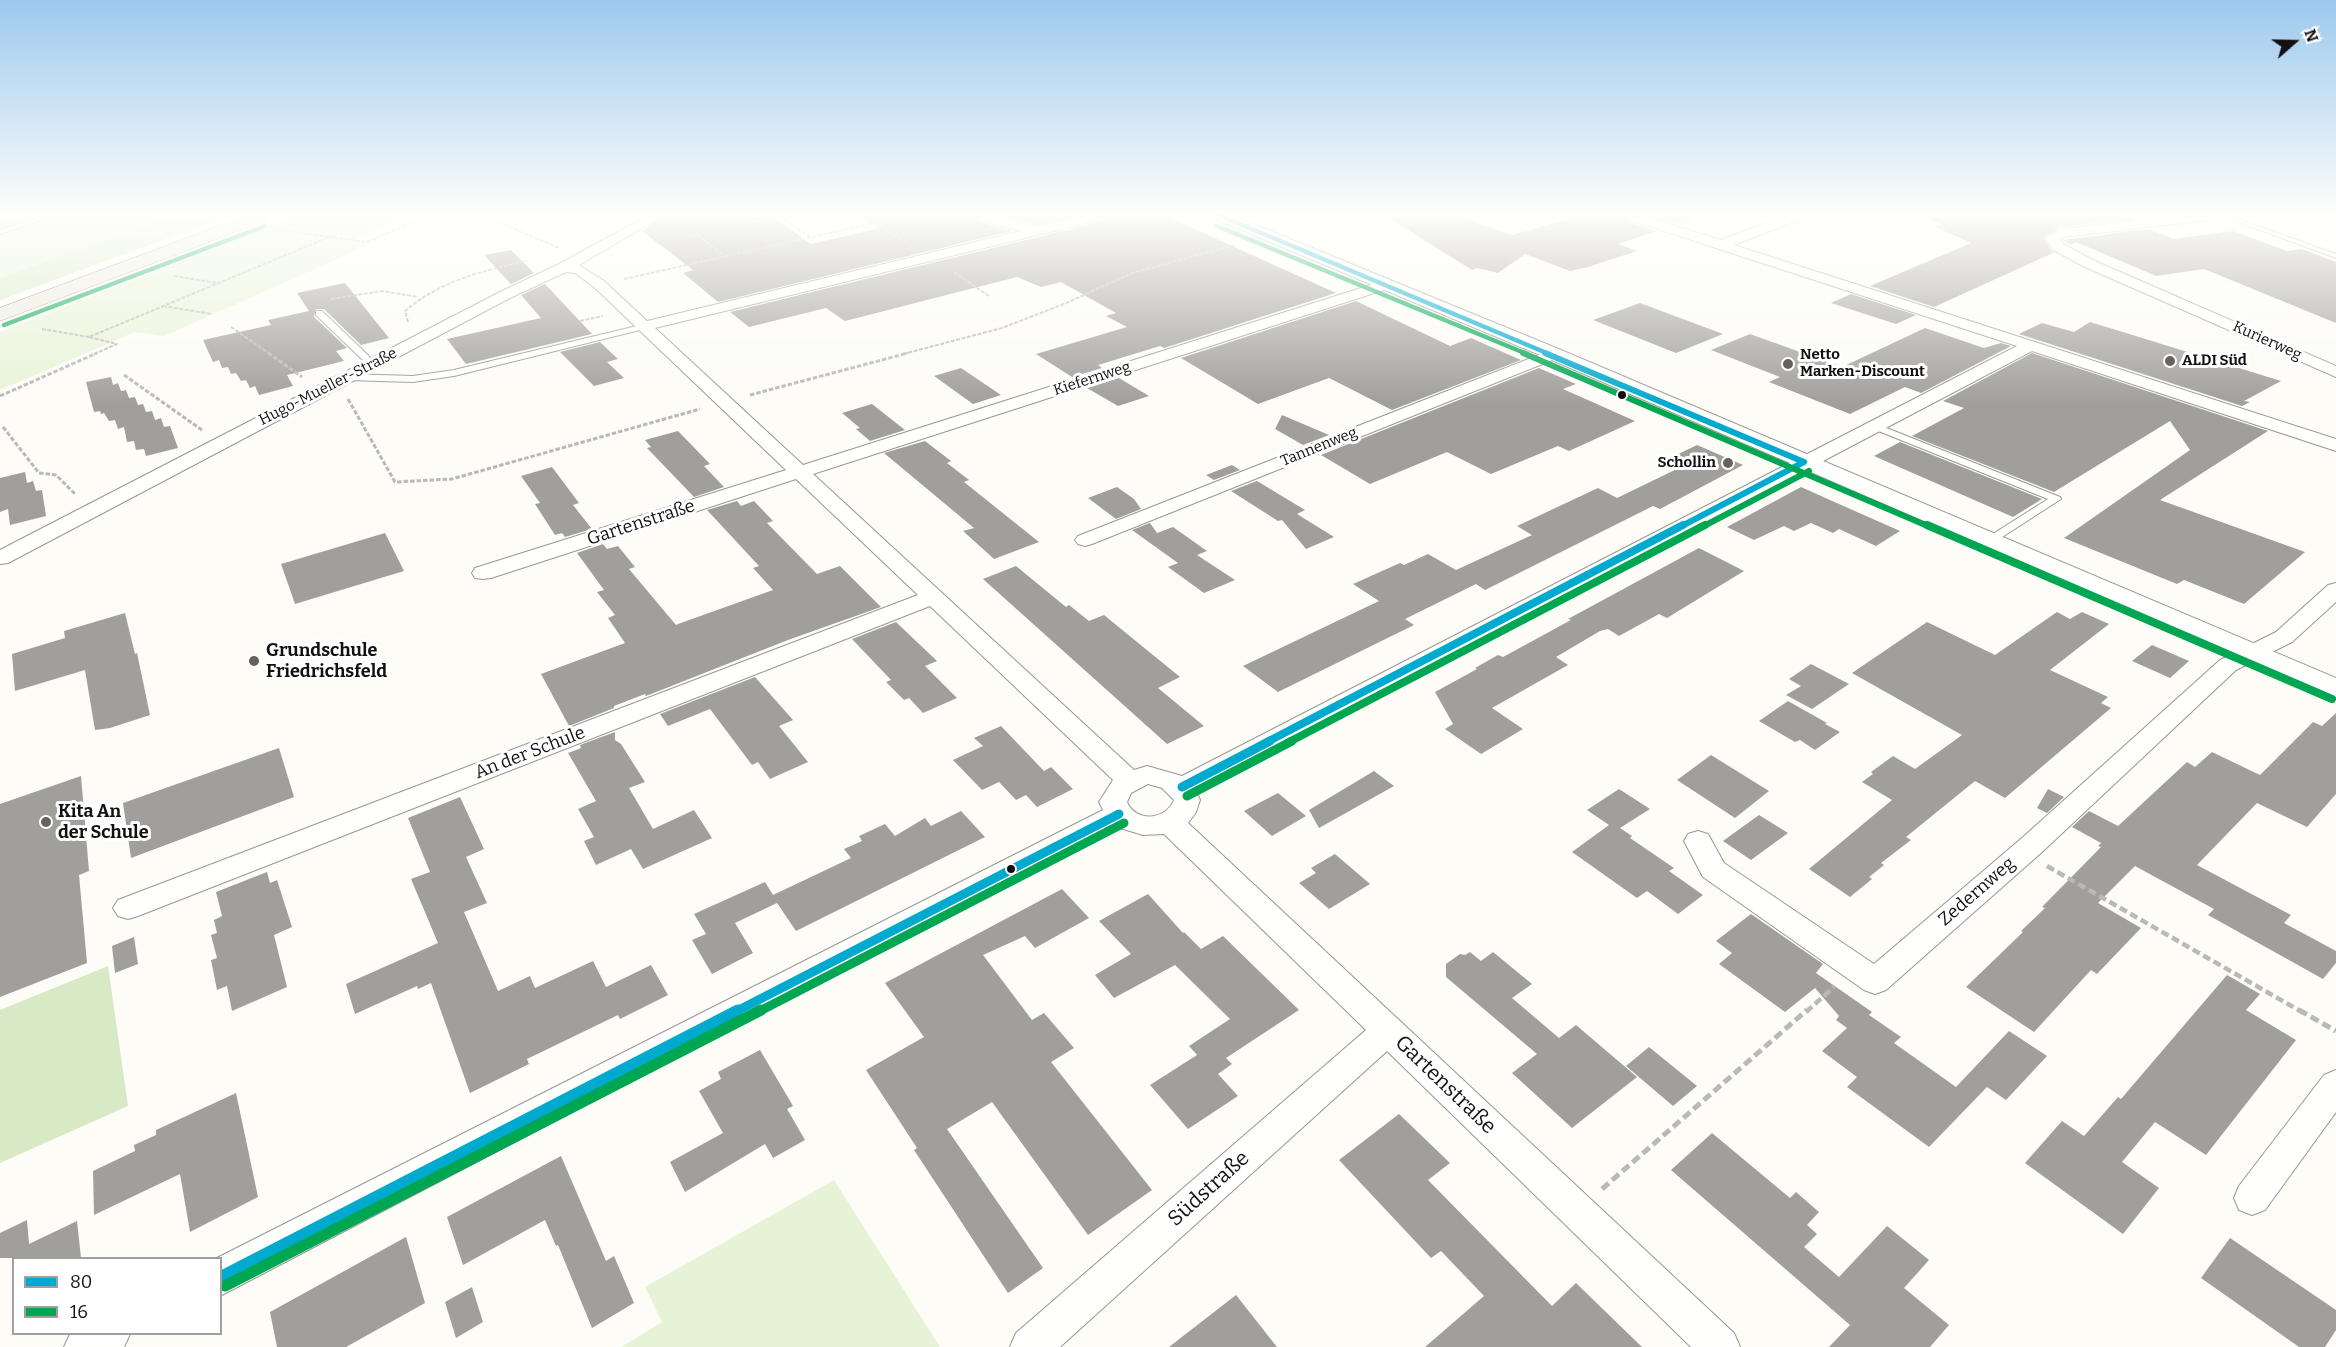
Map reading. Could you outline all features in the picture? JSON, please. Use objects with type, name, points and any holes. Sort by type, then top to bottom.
[{"type":"main road","points":[[0,315],[95,279]]},
{"type":"street","name":"Hugo-Mueller-Straße","points":[[0,558],[422,338],[527,279]]},
{"type":"street","points":[[592,279],[1129,780]]},
{"type":"street","points":[[645,326],[837,279]]},
{"type":"street","points":[[1370,279],[1554,354],[2336,689]]},
{"type":"street","points":[[1830,279],[2336,445]]},
{"type":"street","name":"Kurierweg","points":[[2124,279],[2336,372]]},
{"type":"street","name":"Kiefernweg","points":[[799,473],[1385,285]]},
{"type":"street","points":[[1182,788],[2032,345]]},
{"type":"street","name":"Tannenweg","points":[[1085,540],[1554,354]]},
{"type":"street","name":"Gartenstraße","points":[[483,573],[799,473]]},
{"type":"street","points":[[2251,653],[2284,637],[2336,590]]},
{"type":"street","name":"An der Schule","points":[[128,908],[933,597]]},
{"type":"street","name":"Zedernweg","points":[[1698,841],[1713,870],[1875,981],[2023,852],[2228,665],[2251,653]]},
{"type":"street","points":[[1148,775],[1167,778],[1182,788],[1187,800],[1182,813],[1169,822],[1151,826],[1133,823],[1119,814],[1113,802],[1117,790],[1129,780],[1148,775]]},
{"type":"street","points":[[222,1276],[1119,814]]},
{"type":"street","name":"Gartenstraße","points":[[1169,822],[1720,1347]]},
{"type":"street","name":"Südstraße","points":[[1030,1347],[1388,1030]]},
{"type":"street","points":[[2252,1198],[2336,1085]]},
{"type":"street","points":[[84,1347],[108,1335]]},
{"type":"lane","points":[[319,313],[372,364]]},
{"type":"lane","points":[[347,377],[413,379],[454,373],[645,326]]},
{"type":"lane","points":[[1874,426],[2056,499],[1989,541]]},
{"type":"path","points":[[192,279],[219,283]]},
{"type":"path","points":[[89,337],[229,279]]},
{"type":"path","points":[[422,338],[409,324],[405,311],[419,297],[458,279]]},
{"type":"path","points":[[599,284],[622,279]]},
{"type":"path","points":[[231,327],[321,390],[348,398],[395,482],[453,479],[724,402],[1002,328],[1064,304],[1119,279]]},
{"type":"path","points":[[319,313],[300,311],[333,298],[382,291],[419,297]]},
{"type":"path","points":[[163,306],[212,314]]},
{"type":"path","points":[[0,396],[117,344],[42,329]]},
{"type":"path","points":[[124,375],[219,443]]},
{"type":"path","points":[[3,427],[39,472],[56,475],[91,509]]},
{"type":"path","points":[[2023,852],[2336,1030]]},
{"type":"path","points":[[1576,1211],[1856,968]]},
{"type":"green space","points":[[0,279],[57,279],[0,300]]},
{"type":"green space","points":[[136,279],[293,279],[164,336],[135,332],[0,390],[0,332]]},
{"type":"green space","points":[[108,966],[128,1106],[0,1163],[0,1010]]},
{"type":"green space","points":[[834,1180],[940,1347],[621,1347],[662,1322],[645,1287]]},
{"type":"building","points":[[506,279],[522,279],[511,284]]},
{"type":"building","points":[[690,279],[814,279],[718,302]]},
{"type":"building","points":[[866,279],[1010,279],[845,321],[826,308],[749,327],[730,312]]},
{"type":"building","points":[[1021,279],[1305,279],[1336,293],[1164,348],[1160,346],[1098,365],[1102,368],[1072,377],[1036,354],[1127,327],[1106,316],[1116,313],[1061,282],[1041,287]]},
{"type":"building","points":[[1887,279],[1996,279],[1934,307],[1870,286]]},
{"type":"building","points":[[2228,279],[2336,279],[2336,323]]},
{"type":"building","points":[[345,283],[389,338],[361,345],[324,309],[316,309],[314,317],[347,348],[336,351],[344,361],[287,375],[293,386],[259,395],[255,386],[250,388],[246,380],[241,381],[236,373],[231,374],[228,367],[222,368],[219,360],[213,362],[203,340],[271,325],[268,320],[309,311],[297,293]]},
{"type":"building","points":[[545,284],[592,334],[466,364],[447,339],[541,318],[521,295]]},
{"type":"building","points":[[1851,294],[1916,315],[1896,324],[1831,303]]},
{"type":"building","points":[[1356,301],[1450,346],[1471,338],[1521,360],[1392,410],[1329,378],[1258,404],[1181,358]]},
{"type":"building","points":[[1640,303],[1723,334],[1676,353],[1593,320]]},
{"type":"building","name":"ALDI Süd","points":[[2090,322],[2281,381],[2244,401],[2250,402],[2242,406],[2019,334],[2042,323],[2074,332]]},
{"type":"building","points":[[1925,328],[1984,348],[2001,343],[2011,346],[1921,393],[1905,387],[1850,414],[1769,382],[1780,377],[1711,350],[1750,334],[1842,367]]},
{"type":"building","points":[[600,342],[618,359],[607,362],[624,378],[594,386],[560,352]]},
{"type":"building","points":[[2032,353],[2268,431],[2160,500],[2305,552],[2244,604],[2184,580],[2177,584],[2064,538],[2190,450],[2170,421],[2054,492],[1912,436],[1964,408],[1943,401]]},
{"type":"building","points":[[961,368],[1001,395],[973,404],[934,376]]},
{"type":"building","points":[[1539,368],[1576,384],[1563,389],[1635,421],[1569,451],[1558,446],[1491,474],[1447,452],[1370,484],[1321,455]]},
{"type":"building","points":[[111,377],[113,385],[118,383],[121,391],[126,390],[129,398],[135,397],[138,405],[143,404],[146,412],[152,411],[155,420],[161,418],[164,427],[170,426],[178,448],[146,456],[144,449],[136,450],[134,441],[127,442],[124,427],[118,429],[115,420],[109,421],[100,411],[94,412],[86,382]]},
{"type":"building","points":[[1119,378],[1149,396],[1118,406],[1087,388]]},
{"type":"building","points":[[872,404],[905,430],[870,441],[856,429],[860,428],[842,413]]},
{"type":"building","points":[[1282,415],[1329,435],[1303,445],[1275,429]]},
{"type":"building","points":[[678,431],[710,464],[704,466],[724,487],[694,497],[647,448],[651,447],[645,440]]},
{"type":"building","points":[[925,441],[951,461],[947,463],[969,480],[964,482],[1039,542],[994,559],[963,531],[974,528],[884,453]]},
{"type":"building","points":[[1900,442],[2042,499],[2013,517],[1874,456]]},
{"type":"building","points":[[1697,445],[1743,465],[1660,509],[1653,506],[1485,590],[1476,584],[1405,619],[1414,625],[1278,692],[1243,666],[1379,601],[1353,584],[1400,563],[1404,565],[1428,554],[1456,570],[1532,535],[1517,526],[1598,488],[1617,498],[1683,466],[1668,459]]},
{"type":"building","points":[[1232,465],[1240,470],[1214,480],[1206,475]]},
{"type":"building","points":[[552,467],[579,503],[573,505],[592,529],[565,537],[562,533],[555,535],[535,504],[540,503],[521,476]]},
{"type":"building","points":[[25,472],[27,483],[33,481],[36,491],[42,490],[46,516],[10,525],[8,509],[0,512],[0,478]]},
{"type":"building","points":[[1257,481],[1305,510],[1297,514],[1334,537],[1306,549],[1282,520],[1278,521],[1231,491]]},
{"type":"building","points":[[1117,487],[1134,499],[1141,509],[1116,519],[1088,498]]},
{"type":"building","points":[[1801,487],[1900,531],[1876,546],[1839,529],[1833,533],[1811,523],[1794,531],[1784,526],[1754,540],[1727,527]]},
{"type":"building","points":[[737,501],[741,506],[754,501],[773,521],[767,523],[817,574],[840,566],[881,607],[788,640],[646,696],[645,694],[569,726],[541,674],[625,643],[608,618],[615,615],[597,592],[604,590],[577,553],[603,544],[607,549],[618,546],[635,567],[629,569],[676,625],[773,590],[753,568],[759,566],[707,510]]},
{"type":"building","points":[[1150,523],[1157,533],[1173,527],[1207,551],[1197,555],[1235,580],[1204,593],[1168,567],[1178,563],[1132,530]]},
{"type":"building","points":[[385,533],[404,571],[295,604],[281,564]]},
{"type":"building","points":[[1699,548],[1744,571],[1667,618],[1659,614],[1619,636],[1608,629],[1600,631],[1556,657],[1568,665],[1492,708],[1523,729],[1481,754],[1445,729],[1453,724],[1435,692],[1498,655],[1503,657]]},
{"type":"building","points":[[1016,566],[1066,607],[1069,605],[1089,621],[1104,615],[1180,677],[1158,688],[1204,726],[1167,744],[983,579]]},
{"type":"building","points":[[2057,612],[2070,619],[2082,612],[2109,624],[2050,670],[2108,697],[2101,703],[2111,708],[2005,798],[1975,781],[1906,837],[1911,840],[1881,863],[1884,865],[1869,877],[1872,879],[1850,897],[1809,869],[1892,800],[1862,782],[1873,774],[1871,772],[1893,756],[1915,769],[1962,735],[1852,673],[1927,622],[1995,655]]},
{"type":"building","points":[[125,613],[135,654],[137,653],[150,715],[110,728],[95,730],[85,670],[15,691],[12,654],[65,638],[64,631]]},
{"type":"building","points":[[896,622],[937,661],[925,666],[957,698],[923,713],[909,698],[904,700],[886,682],[891,680],[852,639]]},
{"type":"building","points":[[2152,645],[2189,661],[2170,678],[2132,661]]},
{"type":"building","points":[[1811,664],[1849,684],[1812,709],[1786,695],[1801,686],[1789,679]]},
{"type":"building","points":[[755,677],[793,720],[779,726],[808,762],[770,779],[758,762],[752,765],[710,709],[668,726],[660,714]]},
{"type":"building","points":[[1788,701],[1840,732],[1815,750],[1800,740],[1795,742],[1759,721]]},
{"type":"building","points":[[2336,713],[2336,794],[2307,827],[2257,803],[2197,865],[2291,915],[2284,923],[2336,951],[2336,963],[2323,979],[2208,915],[2214,909],[2135,866],[2098,903],[2141,928],[2097,974],[2091,970],[2034,1032],[1966,987],[2023,932],[2021,931],[2045,908],[2042,907],[2101,847],[2098,846],[2101,843],[2072,827],[2089,811],[2118,826],[2187,762],[2195,767],[2212,752],[2260,775],[2313,722],[2322,726]]},
{"type":"building","points":[[1001,726],[1044,771],[1051,767],[1073,789],[1037,807],[1026,795],[1016,800],[999,782],[982,790],[953,760],[983,746],[974,738]]},
{"type":"building","points":[[615,732],[615,740],[621,744],[645,782],[629,788],[653,829],[694,810],[712,838],[643,869],[631,849],[596,865],[584,841],[594,837],[578,809],[596,801],[568,753],[581,748],[580,745]]},
{"type":"building","points":[[279,748],[294,797],[131,858],[123,803]]},
{"type":"building","points":[[1711,755],[1769,791],[1735,818],[1677,780]]},
{"type":"building","points":[[1374,771],[1394,786],[1319,828],[1309,810]]},
{"type":"building","points":[[81,776],[89,871],[79,875],[87,963],[0,997],[0,804]]},
{"type":"building","points":[[1619,789],[1650,809],[1620,828],[1632,836],[1630,838],[1674,868],[1669,871],[1703,895],[1678,914],[1647,891],[1637,898],[1572,852],[1609,825],[1587,810]]},
{"type":"building","points":[[2048,789],[2064,797],[2047,813],[2037,808]]},
{"type":"building","points":[[1278,793],[1306,816],[1272,836],[1244,811]]},
{"type":"building","points":[[460,797],[484,849],[466,857],[487,903],[464,912],[498,991],[530,976],[535,988],[593,961],[606,987],[651,965],[668,995],[620,1019],[618,1015],[527,1059],[529,1064],[470,1093],[431,983],[418,989],[417,986],[355,1014],[346,984],[438,943],[411,879],[430,872],[408,818]]},
{"type":"building","points":[[961,811],[985,837],[796,931],[777,903],[735,923],[753,953],[712,974],[692,940],[706,934],[694,914],[765,882],[773,895],[851,858],[844,849],[862,841],[859,836],[885,824],[895,836],[925,818],[931,826]]},
{"type":"building","points":[[1759,815],[1788,833],[1751,860],[1723,841]]},
{"type":"building","points":[[1335,854],[1370,884],[1329,909],[1299,883],[1316,873],[1311,868]]},
{"type":"building","points":[[267,872],[270,883],[277,880],[292,927],[274,935],[287,987],[232,1011],[227,986],[217,990],[211,960],[217,958],[211,935],[217,933],[214,920],[222,916],[216,892]]},
{"type":"building","points":[[1062,889],[1089,918],[1035,948],[1025,936],[983,955],[1032,1020],[1044,1013],[1074,1048],[1051,1062],[1152,1190],[1088,1235],[992,1102],[947,1129],[1043,1268],[1008,1293],[914,1150],[917,1148],[866,1070],[924,1037],[885,983]]},
{"type":"building","points":[[1148,894],[1183,933],[1201,949],[1223,936],[1299,1010],[1226,1058],[1232,1064],[1218,1074],[1238,1096],[1188,1129],[1150,1085],[1197,1055],[1189,1046],[1230,1019],[1175,965],[1114,998],[1095,975],[1131,954],[1099,921]]},
{"type":"building","points":[[1751,914],[1823,964],[1816,973],[1872,1012],[1869,1015],[1901,1037],[1894,1043],[1956,1087],[2009,1031],[2047,1056],[2006,1100],[1987,1087],[1929,1147],[1847,1087],[1857,1077],[1822,1051],[1847,1028],[1836,1020],[1839,1016],[1815,988],[1785,1012],[1719,964],[1732,953],[1716,941]]},
{"type":"building","points":[[134,937],[138,964],[115,973],[112,946]]},
{"type":"building","points":[[1470,952],[1481,961],[1493,952],[1532,984],[1512,998],[1559,1038],[1576,1025],[1637,1077],[1572,1128],[1512,1073],[1537,1054],[1446,977],[1446,964],[1460,954],[1465,955]]},
{"type":"building","points":[[2227,975],[2260,994],[2246,1010],[2296,1040],[2206,1155],[2155,1122],[2122,1162],[2159,1188],[2123,1234],[2025,1163],[2062,1121],[2084,1136],[2118,1097],[2121,1099]]},
{"type":"building","points":[[1649,1047],[1697,1086],[1673,1106],[1626,1066]]},
{"type":"building","points":[[760,1050],[793,1106],[787,1109],[805,1140],[773,1158],[765,1144],[685,1192],[670,1162],[723,1133],[699,1091],[721,1079],[718,1072]]},
{"type":"building","points":[[236,1093],[258,1197],[190,1232],[180,1174],[94,1215],[93,1171],[135,1151],[134,1145],[156,1135],[156,1130]]},
{"type":"building","points":[[1399,1114],[1450,1163],[1428,1180],[1552,1306],[1576,1283],[1642,1347],[1425,1347],[1484,1296],[1441,1251],[1431,1258],[1339,1160]]},
{"type":"building","points":[[1712,1133],[1790,1198],[1796,1192],[1819,1212],[1807,1225],[1817,1234],[1804,1247],[1839,1277],[1887,1226],[1929,1260],[1904,1288],[1949,1325],[1930,1347],[1829,1347],[1850,1325],[1671,1170]]},
{"type":"building","points":[[561,1156],[606,1261],[614,1256],[634,1303],[592,1328],[558,1245],[556,1246],[545,1220],[463,1265],[447,1217]]},
{"type":"building","points":[[27,1220],[29,1244],[77,1221],[81,1257],[0,1258],[0,1233]]},
{"type":"building","points":[[406,1237],[425,1303],[346,1347],[277,1347],[270,1312]]},
{"type":"building","points":[[2230,1238],[2336,1310],[2336,1330],[2325,1347],[2299,1347],[2201,1278]]},
{"type":"building","points":[[472,1287],[483,1322],[456,1338],[445,1302]]},
{"type":"building","points":[[1236,1295],[1277,1347],[1169,1347]]},
{"type":"transit line","name":"16","points":[[4,325],[126,279]]},
{"type":"transit line","name":"16","points":[[1345,279],[1550,364],[2332,699]]},
{"type":"transit line","name":"80","points":[[1370,279],[1804,462]]},
{"type":"transit line","name":"80","points":[[1182,787],[1804,462]]},
{"type":"transit line","name":"16","points":[[1187,796],[1809,471]]},
{"type":"transit line","name":"80","points":[[222,1276],[1119,814]]},
{"type":"transit line","name":"16","points":[[225,1286],[1124,823]]},
{"type":"place","name":"ALDI Süd","points":[[2170,361]]},
{"type":"place","name":"Netto Marken-Discount","points":[[1788,364]]},
{"type":"place","name":"Schollin","points":[[1728,463]]},
{"type":"place","name":"Grundschule Friedrichsfeld","points":[[254,661]]},
{"type":"place","name":"Kita An der Schule","points":[[46,822]]}]
